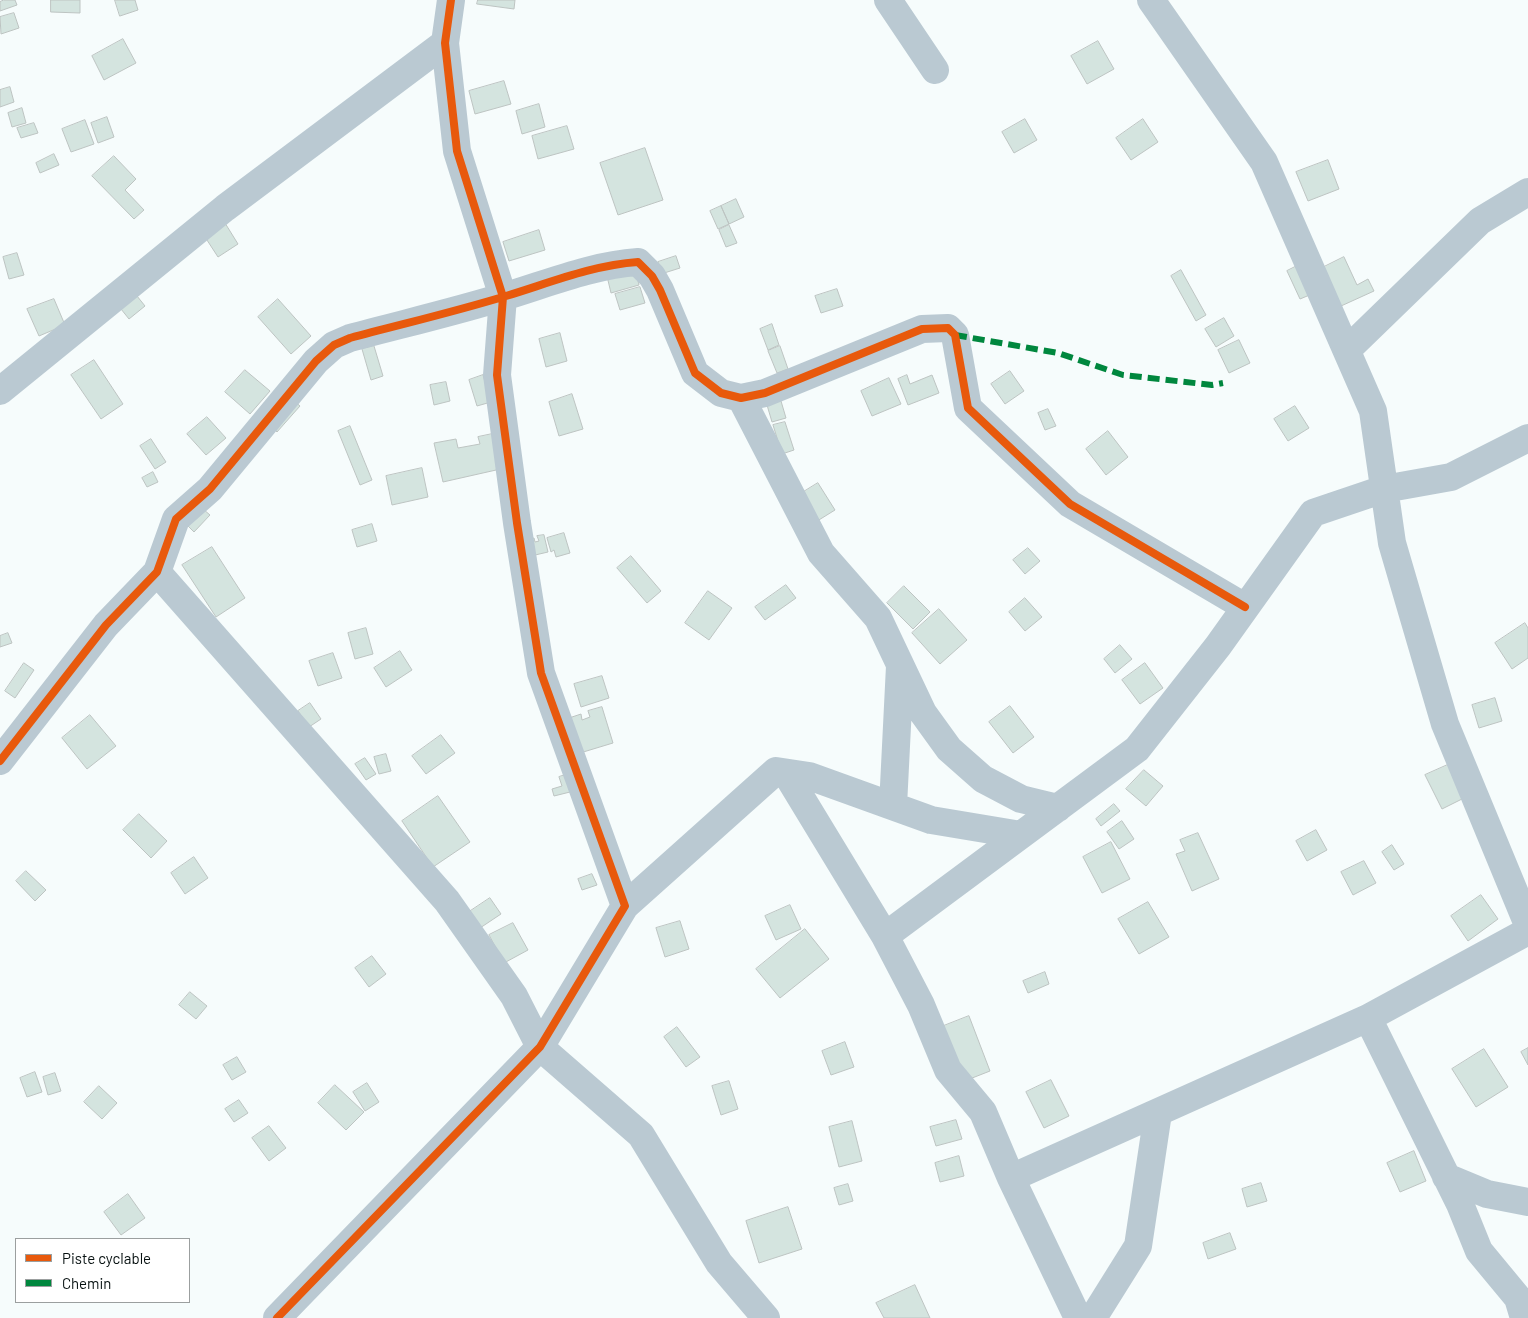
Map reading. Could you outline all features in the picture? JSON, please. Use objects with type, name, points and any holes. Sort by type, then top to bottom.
[{"type":"street","points":[[451,0],[445,43],[458,151],[503,297],[497,375],[517,524],[541,673],[625,906]]},
{"type":"street","points":[[888,0],[935,70]]},
{"type":"street","points":[[1151,0],[1264,162],[1373,411],[1392,543],[1445,724],[1528,925]]},
{"type":"street","points":[[0,391],[225,208],[445,43]]},
{"type":"street","points":[[1347,350],[1480,221],[1528,192]]},
{"type":"street","points":[[0,761],[106,625],[156,572],[176,519],[210,489],[316,361],[334,345],[350,338],[503,297],[596,268],[638,262],[652,276],[660,290],[695,372],[721,393],[742,398],[764,393],[922,329],[948,328],[955,335],[968,408],[1063,498],[1078,509],[1245,607]]},
{"type":"street","points":[[742,398],[821,553],[878,618],[924,713],[948,749],[983,778],[1020,799],[1058,808]]},
{"type":"street","points":[[885,936],[1137,749],[1245,607],[1313,513],[1384,489],[1451,477],[1528,438]]},
{"type":"street","points":[[156,572],[447,901],[514,996],[540,1047],[641,1136],[719,1264],[766,1318]]},
{"type":"street","points":[[893,806],[900,660]]},
{"type":"street","points":[[277,1318],[540,1047],[625,906],[776,771],[809,776],[931,820],[1021,835]]},
{"type":"street","points":[[786,772],[885,936],[921,1005],[948,1070],[983,1112],[1011,1178],[1078,1318]]},
{"type":"street","points":[[1011,1178],[1368,1018],[1528,931]]},
{"type":"street","points":[[1368,1018],[1446,1177],[1479,1251],[1518,1298],[1524,1318]]},
{"type":"street","points":[[1093,1318],[1138,1246],[1158,1112]]},
{"type":"street","points":[[1446,1177],[1487,1194],[1528,1202]]},
{"type":"building","points":[[15,0],[17,5],[0,11],[0,2]]},
{"type":"building","points":[[51,0],[80,0],[80,13],[51,12]]},
{"type":"building","points":[[115,0],[135,0],[138,10],[120,16]]},
{"type":"building","points":[[478,0],[515,0],[514,9],[477,4]]},
{"type":"building","points":[[14,13],[19,28],[1,34],[0,17]]},
{"type":"building","points":[[123,39],[136,63],[104,80],[92,56]]},
{"type":"building","points":[[1098,41],[1114,69],[1087,84],[1071,56]]},
{"type":"building","points":[[504,81],[511,104],[475,114],[469,91]]},
{"type":"building","points":[[10,87],[14,102],[0,107],[0,90]]},
{"type":"building","points":[[539,104],[545,127],[522,134],[516,111]]},
{"type":"building","points":[[22,108],[26,123],[12,127],[8,113]]},
{"type":"building","points":[[107,117],[114,137],[98,143],[91,123]]},
{"type":"building","points":[[1025,119],[1037,140],[1014,153],[1002,132]]},
{"type":"building","points":[[1143,119],[1158,142],[1131,160],[1116,138]]},
{"type":"building","points":[[85,120],[94,144],[71,152],[62,129]]},
{"type":"building","points":[[34,123],[38,133],[21,138],[17,128]]},
{"type":"building","points":[[567,126],[574,149],[538,159],[532,136]]},
{"type":"building","points":[[645,148],[663,200],[618,215],[600,163]]},
{"type":"building","points":[[54,154],[59,165],[40,173],[36,163]]},
{"type":"building","points":[[114,156],[136,179],[125,190],[144,210],[134,219],[92,176]]},
{"type":"building","points":[[1328,160],[1339,189],[1308,201],[1296,172]]},
{"type":"building","points":[[736,199],[744,217],[729,224],[721,206]]},
{"type":"building","points":[[721,206],[729,224],[718,229],[710,211]]},
{"type":"building","points":[[225,223],[238,244],[218,257],[205,237]]},
{"type":"building","points":[[729,225],[737,243],[726,247],[719,230]]},
{"type":"building","points":[[539,230],[545,250],[509,261],[503,242]]},
{"type":"building","points":[[17,253],[24,275],[9,279],[3,257]]},
{"type":"building","points":[[676,256],[680,268],[661,274],[658,262]]},
{"type":"building","points":[[1344,257],[1357,285],[1368,279],[1374,291],[1341,306],[1324,267]]},
{"type":"building","points":[[634,265],[639,285],[611,293],[606,272]]},
{"type":"building","points":[[1299,265],[1312,294],[1300,299],[1287,271]]},
{"type":"building","points":[[1181,270],[1206,315],[1196,321],[1171,276]]},
{"type":"building","points":[[640,287],[645,303],[620,310],[615,294]]},
{"type":"building","points":[[837,289],[843,306],[821,313],[815,296]]},
{"type":"building","points":[[137,296],[145,306],[129,319],[121,309]]},
{"type":"building","points":[[54,299],[65,325],[39,336],[27,309]]},
{"type":"building","points":[[278,299],[311,336],[291,354],[258,317]]},
{"type":"building","points":[[1224,318],[1234,336],[1216,347],[1205,329]]},
{"type":"building","points":[[772,324],[779,345],[768,350],[760,329]]},
{"type":"building","points":[[560,333],[567,361],[546,367],[539,339]]},
{"type":"building","points":[[1239,340],[1250,363],[1229,373],[1218,350]]},
{"type":"building","points":[[374,346],[383,376],[371,380],[362,349]]},
{"type":"building","points":[[780,346],[788,369],[777,373],[768,351]]},
{"type":"building","points":[[94,360],[123,404],[101,419],[71,375]]},
{"type":"building","points":[[245,370],[270,391],[250,414],[225,392]]},
{"type":"building","points":[[1010,371],[1024,391],[1005,404],[991,384]]},
{"type":"building","points":[[483,375],[491,402],[477,406],[469,380]]},
{"type":"building","points":[[907,375],[910,384],[932,375],[939,393],[908,405],[898,379]]},
{"type":"building","points":[[889,378],[901,404],[872,416],[861,391]]},
{"type":"building","points":[[446,382],[450,401],[434,405],[430,385]]},
{"type":"building","points":[[572,394],[583,429],[559,436],[549,402]]},
{"type":"building","points":[[292,399],[300,406],[277,432],[270,425]]},
{"type":"building","points":[[781,401],[786,418],[772,422],[767,405]]},
{"type":"building","points":[[1295,406],[1309,428],[1288,441],[1274,419]]},
{"type":"building","points":[[1048,409],[1056,426],[1045,430],[1038,413]]},
{"type":"building","points":[[207,417],[226,438],[206,455],[187,434]]},
{"type":"building","points":[[785,422],[794,450],[782,454],[773,425]]},
{"type":"building","points":[[350,426],[372,480],[360,485],[338,431]]},
{"type":"building","points":[[1108,431],[1128,457],[1106,475],[1086,449]]},
{"type":"building","points":[[497,433],[505,468],[443,482],[434,443],[456,439],[458,448],[480,444],[478,437]]},
{"type":"building","points":[[151,439],[166,462],[155,469],[140,446]]},
{"type":"building","points":[[422,468],[428,497],[392,505],[386,476]]},
{"type":"building","points":[[153,472],[158,482],[147,487],[142,478]]},
{"type":"building","points":[[818,483],[835,510],[814,523],[797,496]]},
{"type":"building","points":[[196,503],[210,515],[194,532],[181,519]]},
{"type":"building","points":[[372,524],[377,541],[357,547],[352,530]]},
{"type":"building","points":[[564,533],[570,553],[556,557],[554,550],[551,552],[547,538]]},
{"type":"building","points":[[544,535],[548,552],[531,556],[527,540],[534,538],[535,542],[539,541],[537,536]]},
{"type":"building","points":[[212,547],[245,598],[216,617],[182,565]]},
{"type":"building","points":[[1028,548],[1040,561],[1025,574],[1013,560]]},
{"type":"building","points":[[631,556],[661,591],[647,603],[617,568]]},
{"type":"building","points":[[786,585],[796,598],[765,620],[755,607]]},
{"type":"building","points":[[904,586],[930,612],[913,629],[887,603]]},
{"type":"building","points":[[708,591],[732,608],[709,640],[685,623]]},
{"type":"building","points":[[1025,598],[1042,617],[1025,631],[1009,612]]},
{"type":"building","points":[[939,609],[967,640],[940,664],[912,633]]},
{"type":"building","points":[[1525,623],[1528,628],[1528,658],[1512,669],[1495,643]]},
{"type":"building","points":[[366,628],[373,654],[355,659],[348,633]]},
{"type":"building","points":[[8,633],[12,643],[0,647],[0,636]]},
{"type":"building","points":[[1120,645],[1132,659],[1115,673],[1104,659]]},
{"type":"building","points":[[400,651],[412,670],[386,687],[374,668]]},
{"type":"building","points":[[333,653],[342,678],[318,686],[309,661]]},
{"type":"building","points":[[24,663],[34,670],[15,698],[5,691]]},
{"type":"building","points":[[1145,663],[1163,688],[1140,704],[1122,680]]},
{"type":"building","points":[[602,676],[609,698],[581,707],[574,684]]},
{"type":"building","points":[[1495,698],[1502,721],[1479,728],[1472,705]]},
{"type":"building","points":[[310,703],[321,719],[309,727],[298,711]]},
{"type":"building","points":[[1010,706],[1034,737],[1013,753],[989,722]]},
{"type":"building","points":[[602,707],[613,743],[580,753],[569,718],[581,714],[582,720],[590,717],[588,711]]},
{"type":"building","points":[[90,715],[116,746],[87,769],[62,738]]},
{"type":"building","points":[[441,735],[455,753],[426,774],[412,756]]},
{"type":"building","points":[[386,754],[391,771],[379,774],[374,757]]},
{"type":"building","points":[[365,758],[376,774],[366,780],[355,764]]},
{"type":"building","points":[[1452,763],[1468,796],[1442,809],[1425,775]]},
{"type":"building","points":[[1144,770],[1163,786],[1146,806],[1126,789]]},
{"type":"building","points":[[565,775],[570,792],[554,796],[552,789],[562,786],[559,777]]},
{"type":"building","points":[[438,796],[470,842],[433,867],[402,821]]},
{"type":"building","points":[[1114,804],[1120,811],[1101,826],[1096,819]]},
{"type":"building","points":[[139,814],[167,841],[151,858],[123,830]]},
{"type":"building","points":[[1122,821],[1134,839],[1119,849],[1107,832]]},
{"type":"building","points":[[1316,830],[1327,850],[1307,861],[1296,841]]},
{"type":"building","points":[[1198,833],[1219,879],[1192,891],[1176,854],[1185,851],[1180,840]]},
{"type":"building","points":[[1111,842],[1130,879],[1102,893],[1083,857]]},
{"type":"building","points":[[1392,845],[1404,864],[1394,870],[1382,852]]},
{"type":"building","points":[[194,857],[208,878],[185,894],[171,873]]},
{"type":"building","points":[[1364,861],[1376,883],[1353,895],[1341,872]]},
{"type":"building","points":[[26,871],[46,890],[35,901],[16,881]]},
{"type":"building","points":[[592,874],[597,885],[582,890],[578,879]]},
{"type":"building","points":[[1481,895],[1498,919],[1468,941],[1451,916]]},
{"type":"building","points":[[490,898],[501,914],[480,928],[469,912]]},
{"type":"building","points":[[1148,902],[1169,937],[1139,954],[1118,919]]},
{"type":"building","points":[[790,905],[801,929],[776,940],[765,916]]},
{"type":"building","points":[[680,921],[689,949],[665,957],[656,928]]},
{"type":"building","points":[[513,923],[528,950],[504,963],[489,935]]},
{"type":"building","points":[[805,929],[829,959],[780,998],[756,969]]},
{"type":"building","points":[[372,956],[386,974],[369,987],[355,968]]},
{"type":"building","points":[[1045,972],[1049,984],[1028,993],[1023,981]]},
{"type":"building","points":[[190,992],[207,1006],[196,1019],[179,1005]]},
{"type":"building","points":[[969,1016],[990,1071],[962,1082],[941,1027]]},
{"type":"building","points":[[677,1027],[700,1057],[686,1067],[664,1037]]},
{"type":"building","points":[[845,1042],[854,1067],[831,1075],[822,1051]]},
{"type":"building","points":[[1528,1048],[1528,1065],[1521,1052]]},
{"type":"building","points":[[1484,1049],[1508,1087],[1476,1107],[1452,1069]]},
{"type":"building","points":[[237,1057],[246,1072],[232,1080],[223,1065]]},
{"type":"building","points":[[35,1072],[42,1092],[27,1097],[20,1078]]},
{"type":"building","points":[[55,1073],[61,1091],[48,1095],[43,1077]]},
{"type":"building","points":[[1051,1080],[1069,1116],[1044,1128],[1026,1092]]},
{"type":"building","points":[[729,1081],[738,1109],[721,1115],[712,1086]]},
{"type":"building","points":[[367,1083],[379,1102],[365,1111],[353,1092]]},
{"type":"building","points":[[335,1085],[364,1112],[346,1130],[318,1103]]},
{"type":"building","points":[[99,1086],[117,1103],[102,1119],[84,1102]]},
{"type":"building","points":[[239,1100],[248,1113],[234,1122],[225,1109]]},
{"type":"building","points":[[956,1120],[962,1139],[936,1146],[930,1127]]},
{"type":"building","points":[[852,1121],[862,1161],[839,1167],[829,1127]]},
{"type":"building","points":[[269,1126],[286,1148],[269,1161],[252,1138]]},
{"type":"building","points":[[1414,1151],[1426,1181],[1400,1192],[1387,1163]]},
{"type":"building","points":[[959,1156],[964,1176],[940,1182],[935,1163]]},
{"type":"building","points":[[1261,1183],[1267,1201],[1247,1207],[1242,1189]]},
{"type":"building","points":[[848,1184],[853,1201],[839,1205],[834,1188]]},
{"type":"building","points":[[128,1194],[145,1218],[121,1235],[104,1212]]},
{"type":"building","points":[[788,1207],[802,1249],[759,1263],[746,1221]]},
{"type":"building","points":[[1230,1233],[1236,1249],[1208,1259],[1203,1243]]},
{"type":"building","points":[[915,1285],[930,1318],[884,1318],[876,1303]]},
{"type":"marked path","points":[[955,335],[1058,353],[1123,375],[1212,385],[1223,383]]},
{"type":"cycle path","points":[[277,1318],[540,1047],[625,906],[541,673],[517,523],[497,375],[503,297],[457,151],[445,43],[451,0]]},
{"type":"cycle path","points":[[0,761],[106,625],[157,572],[176,519],[210,489],[316,361],[334,345],[350,338],[448,313],[571,275],[621,264],[638,262],[652,276],[660,290],[695,373],[721,393],[741,398],[765,393],[922,329],[948,328],[955,335],[968,408],[1070,504],[1245,607]]}]
